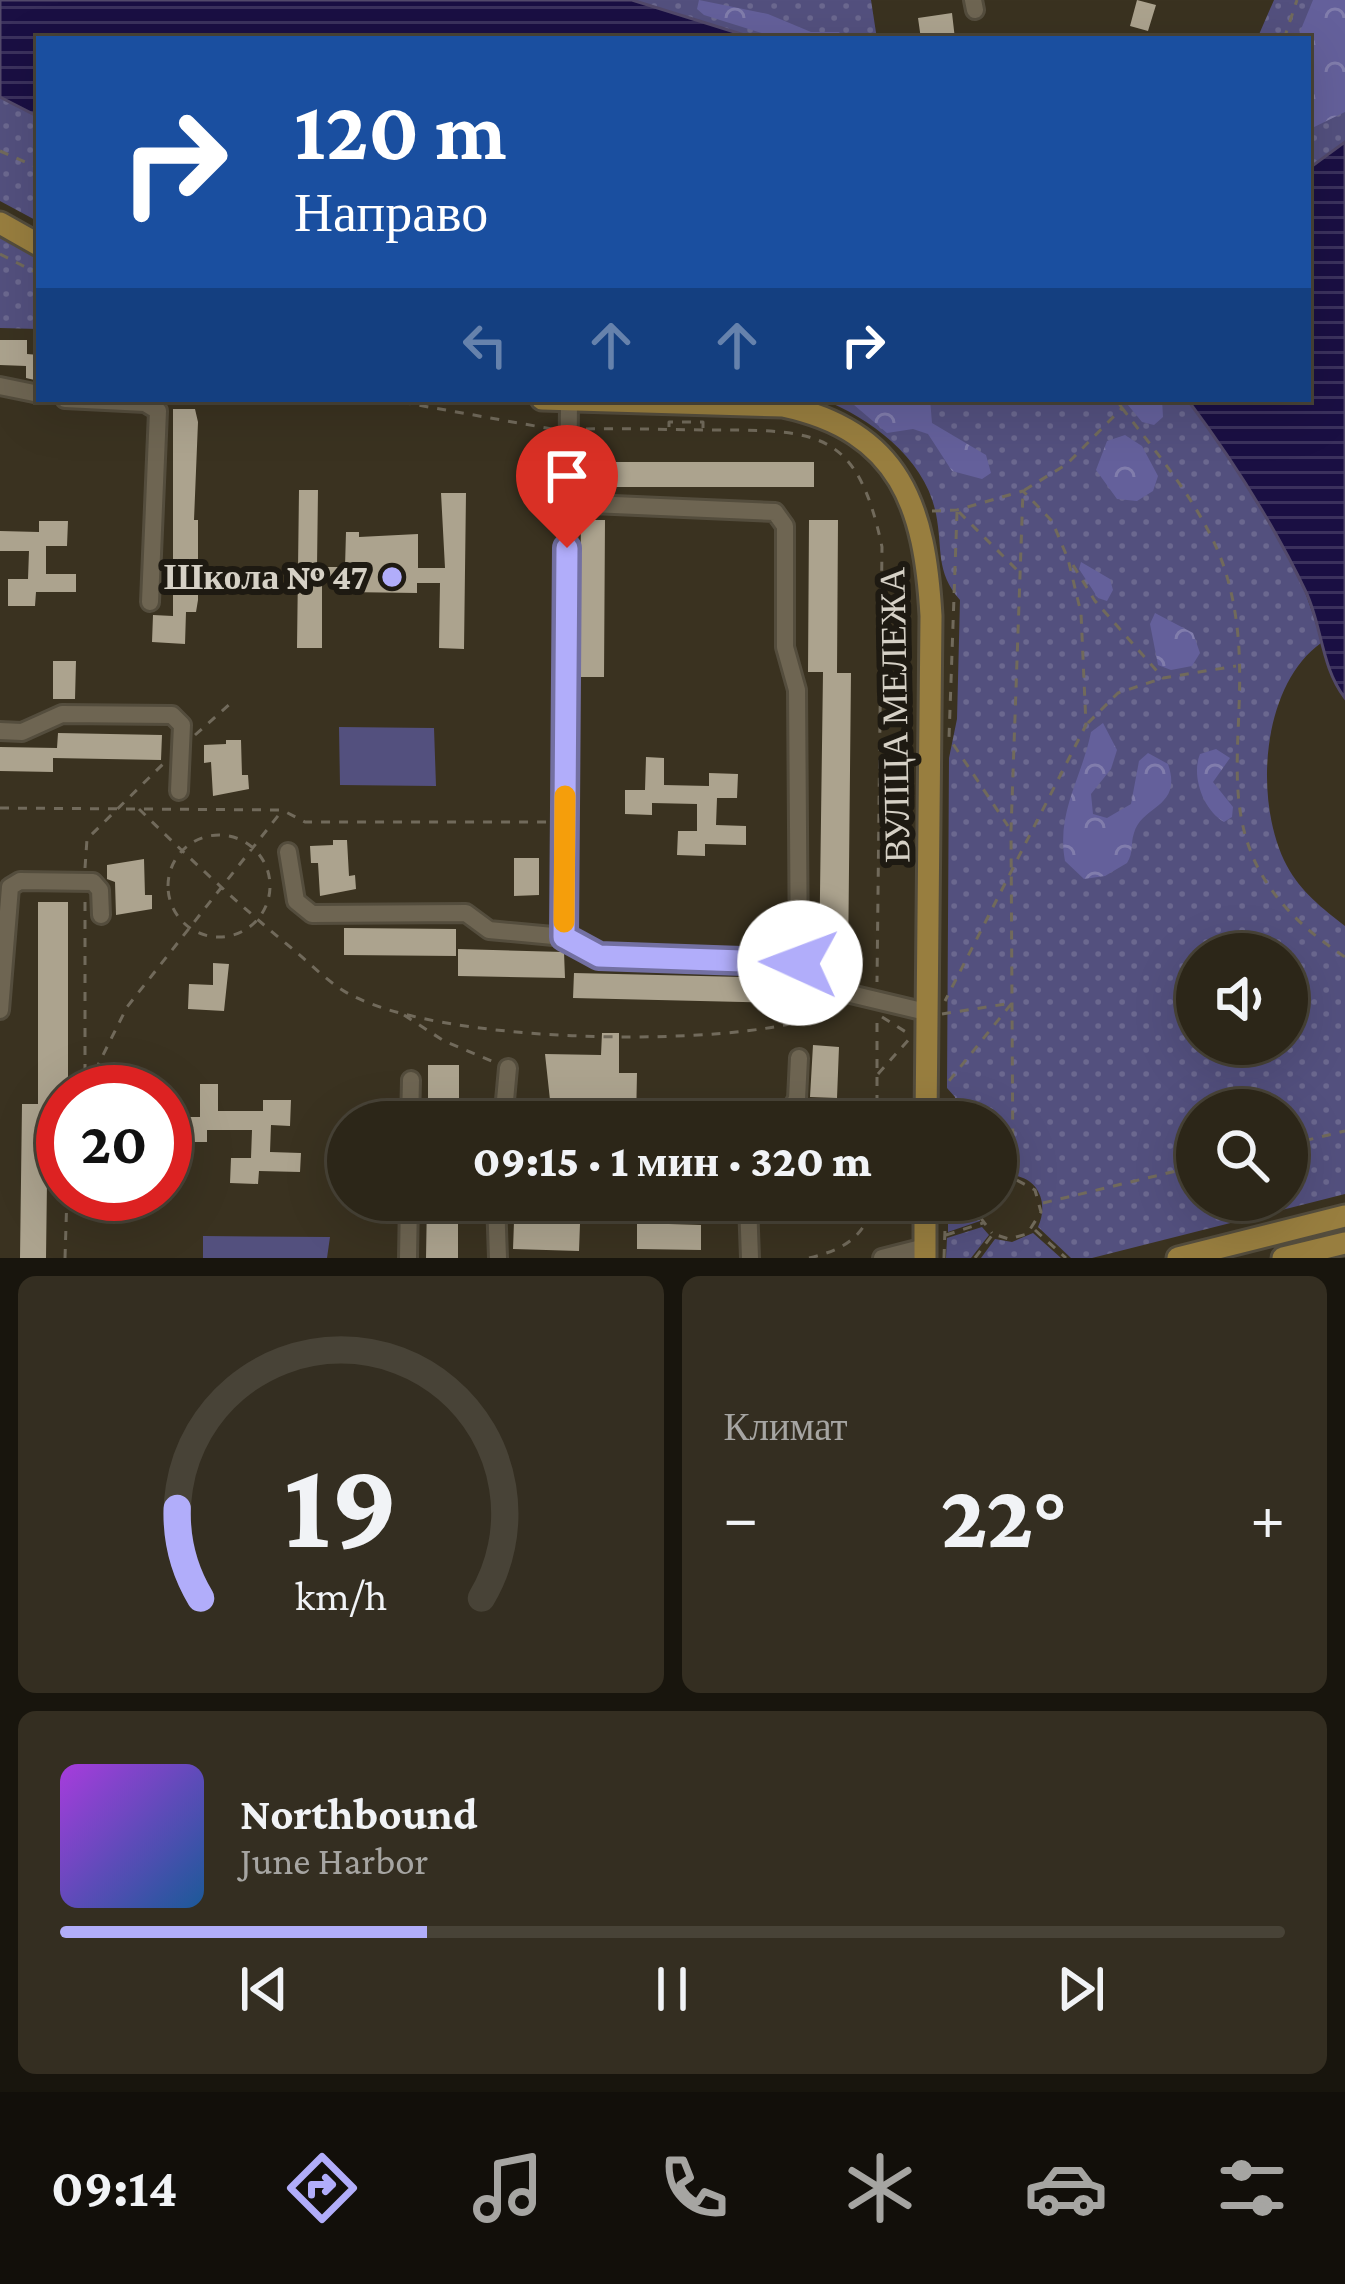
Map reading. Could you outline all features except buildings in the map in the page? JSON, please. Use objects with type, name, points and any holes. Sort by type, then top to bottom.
[{"type":"main road","points":[[0,223],[36,243]]},
{"type":"main road","name":"ВУЛІЦА МЕЛЕЖА","points":[[558,402],[783,406],[809,411],[853,433],[902,481],[924,535],[931,616],[934,1007],[927,1101]]},
{"type":"main road","points":[[1178,1258],[1345,1216]]},
{"type":"main road","points":[[927,1221],[931,1254]]},
{"type":"main road","points":[[1282,1258],[1345,1243]]},
{"type":"lane","points":[[0,386],[36,393]]},
{"type":"lane","points":[[125,402],[145,403],[158,411],[150,602]]},
{"type":"lane","points":[[564,937],[569,404]]},
{"type":"lane","points":[[568,503],[775,512],[784,526],[785,647],[797,690],[800,963],[813,985],[934,1007]]},
{"type":"lane","points":[[0,731],[22,732],[62,714],[172,715],[182,725],[178,791]]},
{"type":"lane","points":[[288,852],[296,901],[312,914],[466,913],[489,930],[564,937],[599,956],[800,963]]},
{"type":"lane","points":[[0,1010],[10,887],[20,881],[84,882],[100,890],[101,915]]},
{"type":"lane","points":[[796,1101],[799,1058]]},
{"type":"lane","points":[[505,1101],[508,1068]]},
{"type":"lane","points":[[410,1101],[411,1080]]},
{"type":"lane","points":[[408,1258],[409,1221]]},
{"type":"lane","points":[[497,1221],[498,1258]]},
{"type":"lane","points":[[749,1221],[750,1258]]},
{"type":"lane","points":[[882,1258],[931,1254]]},
{"type":"path","points":[[1285,36],[1297,0]]},
{"type":"path","points":[[0,151],[36,168]]},
{"type":"path","points":[[0,254],[36,272]]},
{"type":"path","points":[[1118,402],[1210,536],[1226,571],[1236,666],[1237,800],[1252,862],[1302,926],[1345,957]]},
{"type":"path","points":[[924,493],[934,514],[1023,491],[1067,464],[1122,408]]},
{"type":"path","points":[[592,415],[593,429]]},
{"type":"path","points":[[668,430],[669,422],[703,422],[703,430]]},
{"type":"path","points":[[1023,491],[1052,521],[1068,559],[1081,613],[1086,724]]},
{"type":"path","points":[[1013,1101],[1011,830],[1023,491]]},
{"type":"path","points":[[957,510],[1022,575]]},
{"type":"path","points":[[941,746],[949,738],[956,681],[957,510]]},
{"type":"path","points":[[1068,559],[1095,601],[1163,678]]},
{"type":"path","points":[[934,1007],[1012,872],[1086,724],[1118,692],[1163,678],[1236,666]]},
{"type":"path","points":[[85,1065],[85,844],[113,808],[232,702]]},
{"type":"path","points":[[949,738],[1011,830]]},
{"type":"path","points":[[0,808],[283,810],[304,822],[565,822]]},
{"type":"path","points":[[139,809],[257,921],[351,996],[398,1010],[555,1033],[736,1036],[789,1024],[813,985]]},
{"type":"path","points":[[97,1065],[121,1017],[283,810]]},
{"type":"path","points":[[225,836],[253,848],[271,884],[257,921],[225,937],[190,928],[170,900],[169,883],[182,851],[195,842],[225,836]]},
{"type":"path","points":[[934,1007],[1012,1003]]},
{"type":"path","points":[[944,1087],[1012,1003]]},
{"type":"path","points":[[398,1010],[444,1041],[508,1068]]},
{"type":"path","points":[[877,1014],[915,1036],[877,1075]]},
{"type":"path","points":[[1308,1140],[1345,1131]]},
{"type":"path","points":[[1041,1204],[1176,1171]]},
{"type":"path","points":[[931,1254],[946,1235],[983,1223],[993,1234],[1010,1239],[1034,1228],[1041,1204],[1028,1184],[1017,1180]]},
{"type":"path","points":[[65,1258],[66,1221]]},
{"type":"path","points":[[808,1258],[839,1251],[857,1236],[864,1221]]},
{"type":"path","points":[[946,1221],[946,1235]]},
{"type":"path","points":[[1034,1228],[1066,1258]]},
{"type":"path","points":[[975,1258],[993,1234]]},
{"type":"shaded area","points":[[0,0],[632,0],[747,36],[36,36],[36,115],[0,97]]},
{"type":"shaded area","points":[[632,0],[871,0],[877,36],[747,36]]},
{"type":"shaded area","points":[[1274,0],[1345,0],[1345,141],[1311,167],[1311,36],[1258,36]]},
{"type":"shaded area","points":[[0,97],[36,115],[36,220],[0,201]]},
{"type":"shaded area","points":[[1345,142],[1345,698],[1331,673],[1294,567],[1189,402],[1311,402],[1311,167]]},
{"type":"shaded area","points":[[0,234],[36,253],[36,329],[0,328]]},
{"type":"shaded area","points":[[828,402],[1189,402],[1247,485],[1299,578],[1321,643],[1301,662],[1286,687],[1275,716],[1267,779],[1276,840],[1287,866],[1305,891],[1345,926],[1345,1194],[1308,1203],[1308,1089],[1176,1089],[1176,1221],[1238,1221],[1092,1258],[1071,1258],[1038,1227],[1040,1195],[1028,1180],[1017,1177],[1017,1101],[955,1101],[947,1088],[949,758],[957,719],[960,600],[943,570],[930,494],[908,458],[877,429]]},
{"type":"shaded area","points":[[339,727],[434,728],[436,786],[340,785]]},
{"type":"shaded area","points":[[948,1221],[980,1221],[948,1232]]},
{"type":"shaded area","points":[[982,1227],[989,1235],[971,1258],[946,1258],[947,1238]]},
{"type":"shaded area","points":[[1033,1233],[1061,1258],[981,1258],[995,1239],[1012,1242]]},
{"type":"shaded area","points":[[203,1236],[330,1237],[327,1258],[203,1258]]},
{"type":"green space","points":[[699,0],[768,14],[811,32],[842,36],[771,36],[697,9]]},
{"type":"green space","points":[[1313,0],[1345,0],[1345,112],[1311,129],[1311,36],[1298,36]]},
{"type":"green space","points":[[851,402],[930,402],[932,423],[986,455],[991,473],[982,479],[952,471],[928,434],[913,429],[887,433]]},
{"type":"green space","points":[[1125,402],[1162,402],[1163,417],[1154,425],[1142,422]]},
{"type":"green space","points":[[1125,435],[1142,446],[1158,476],[1153,491],[1137,501],[1117,499],[1096,470],[1107,441]]},
{"type":"green space","points":[[1081,562],[1110,579],[1113,590],[1107,601],[1098,598],[1079,569]]},
{"type":"green space","points":[[1155,613],[1193,633],[1200,653],[1192,666],[1171,670],[1158,665],[1150,624]]},
{"type":"green space","points":[[1103,723],[1117,750],[1111,769],[1091,794],[1093,814],[1107,818],[1131,804],[1139,761],[1148,753],[1168,764],[1170,789],[1138,824],[1127,863],[1105,876],[1084,879],[1065,861],[1064,827],[1091,732]]},
{"type":"green space","points":[[1216,749],[1230,758],[1213,782],[1233,807],[1232,817],[1224,822],[1205,801],[1198,782],[1200,754]]},
{"type":"slow traffic","points":[[564,922],[565,796]]},
{"type":"place","name":"Школа № 47","points":[[392,577]]},
{"type":"route","points":[[567,548],[564,937],[599,956],[800,963]]}]
